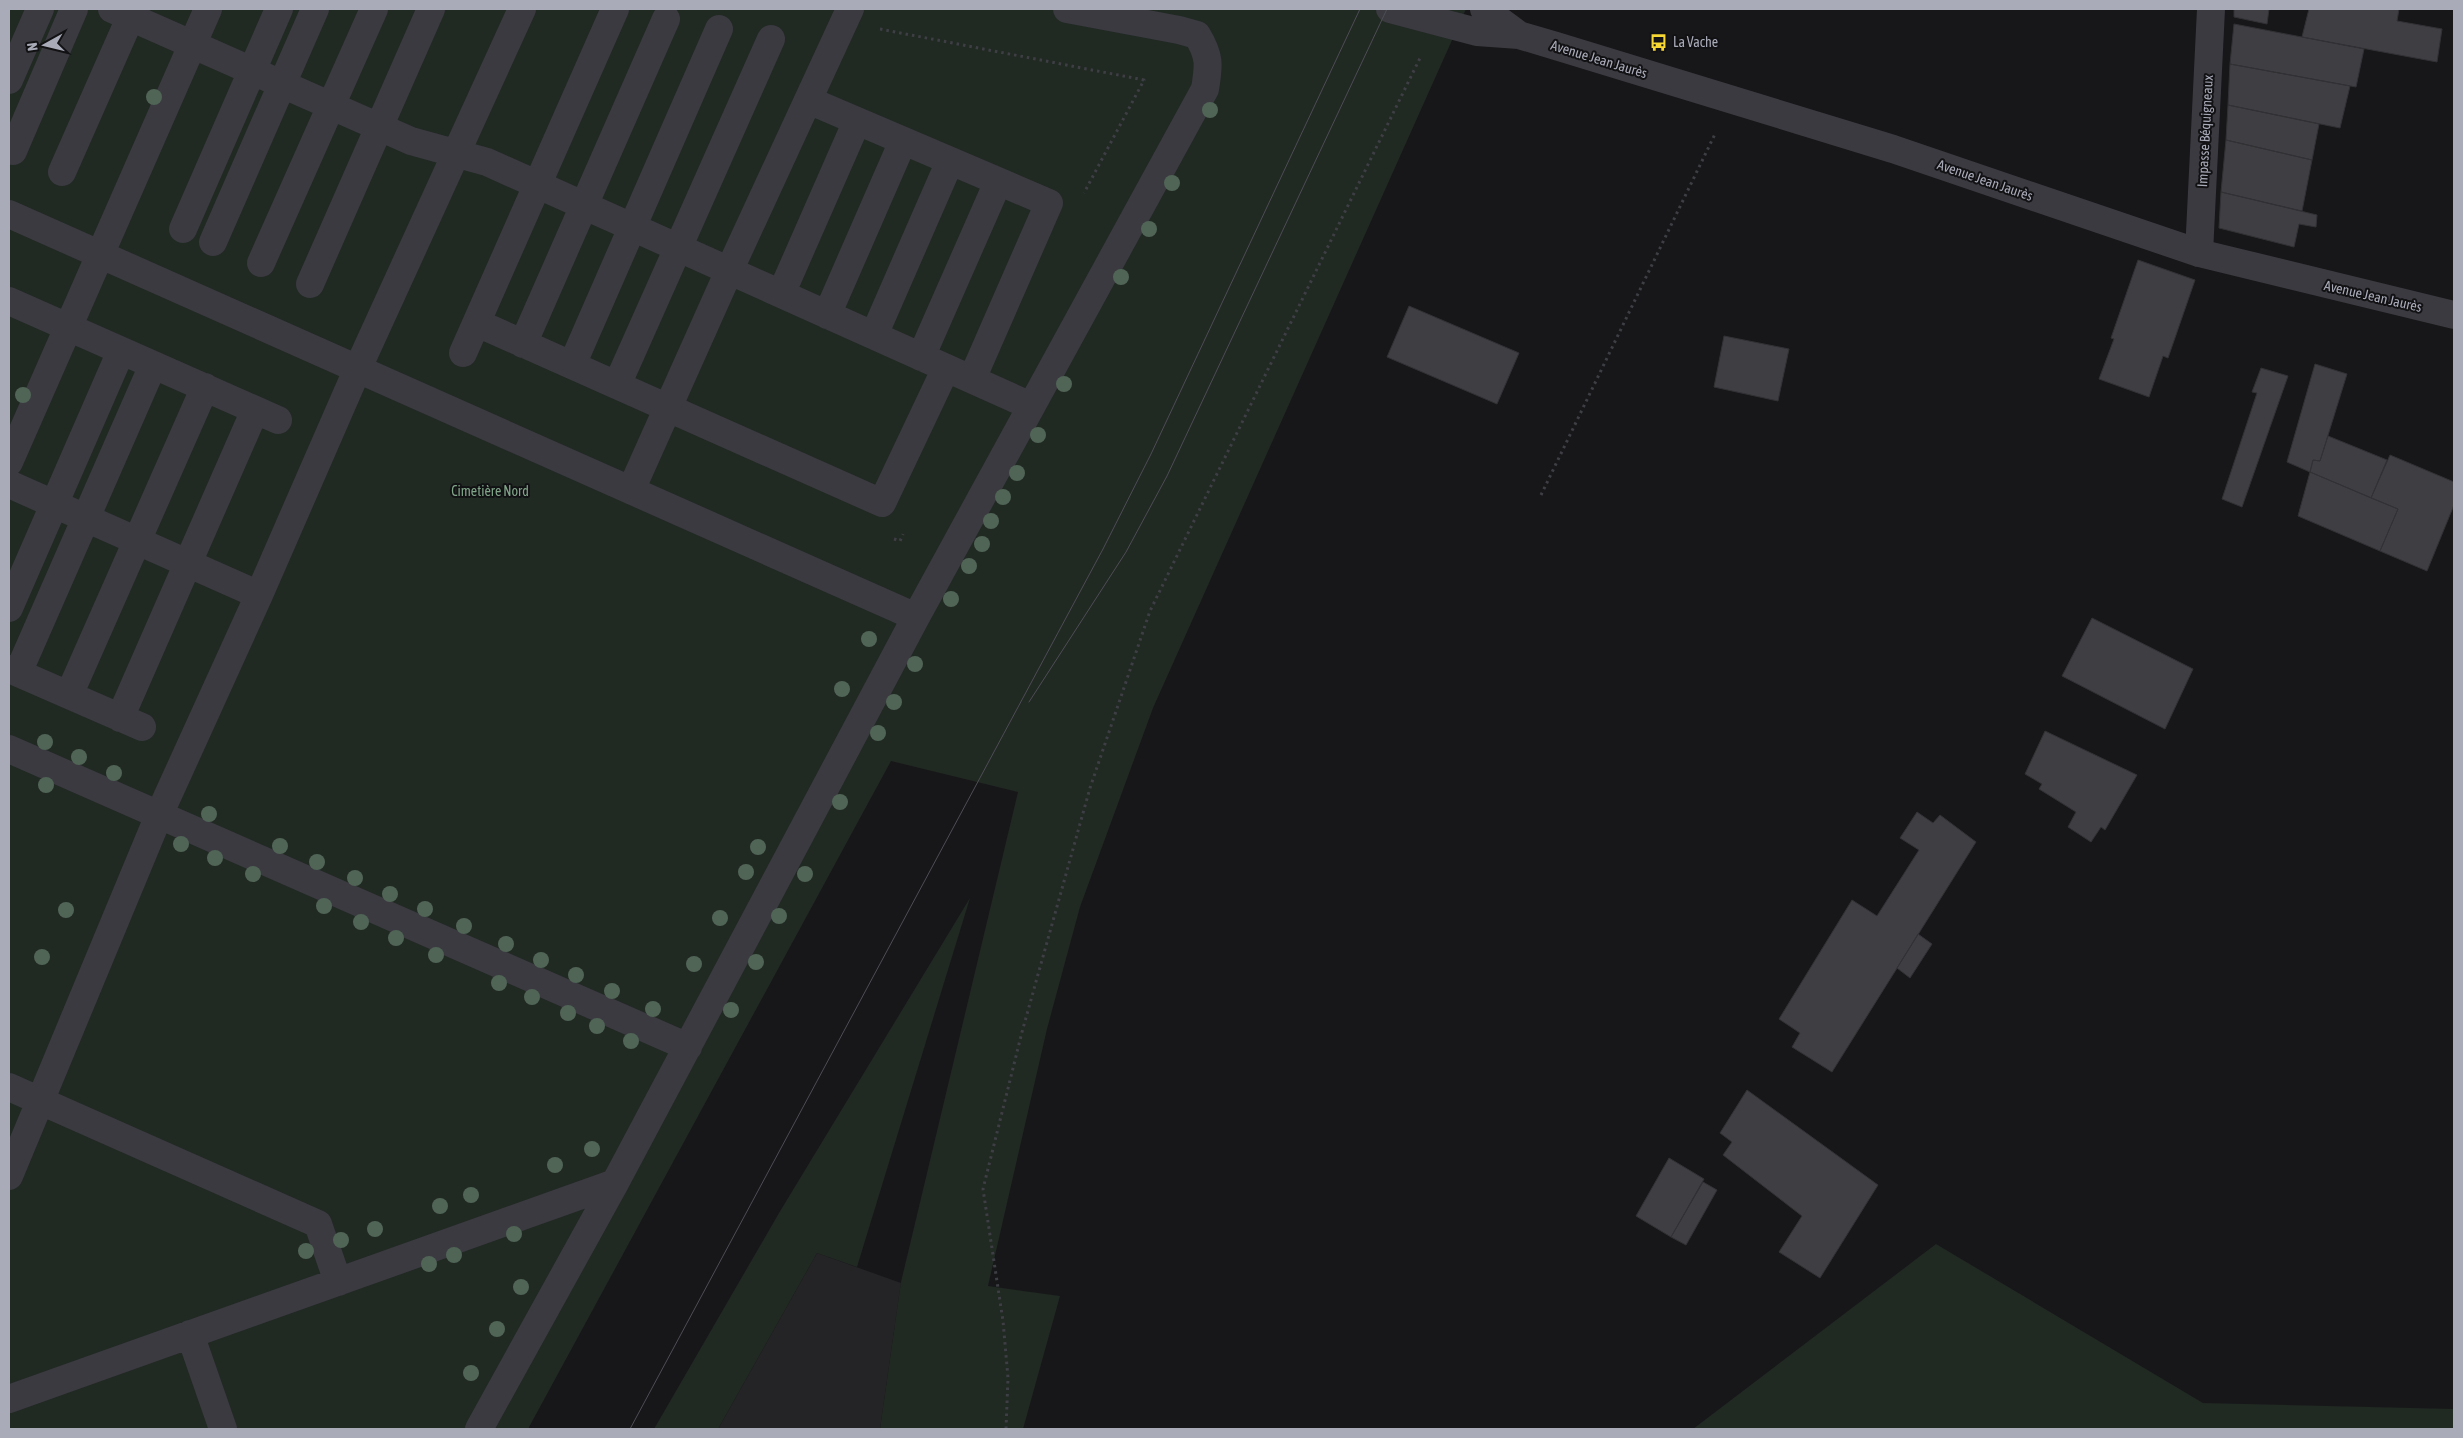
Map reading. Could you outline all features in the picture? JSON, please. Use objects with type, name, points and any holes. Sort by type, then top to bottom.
[{"type":"street","points":[[9,80],[40,9]]},
{"type":"street","points":[[13,151],[74,9]]},
{"type":"street","points":[[9,462],[208,9]]},
{"type":"street","points":[[183,228],[279,9]]},
{"type":"street","points":[[213,242],[315,9]]},
{"type":"street","points":[[261,263],[374,9]]},
{"type":"street","points":[[310,284],[431,9]]},
{"type":"street","points":[[9,1176],[159,814],[259,595],[358,368],[522,9]]},
{"type":"street","points":[[631,490],[729,271],[850,9]]},
{"type":"street","points":[[479,1429],[616,1183],[916,617],[1205,88],[1209,66],[1206,50],[1197,35],[1067,9]]},
{"type":"street","name":"Avenue Jean Jaurès","points":[[1390,9],[1478,32],[1519,35],[1893,148],[2199,253],[2454,315]]},
{"type":"street","name":"Avenue Jean Jaurès","points":[[1484,9],[1519,35]]},
{"type":"street","name":"Impasse Béquigneaux","points":[[2199,253],[2211,9]]},
{"type":"street","points":[[463,353],[615,10]]},
{"type":"street","points":[[62,172],[126,12],[192,44],[411,141],[487,162],[1032,406]]},
{"type":"street","points":[[524,344],[666,19]]},
{"type":"street","points":[[572,365],[719,29]]},
{"type":"street","points":[[617,385],[771,38]]},
{"type":"street","points":[[808,100],[1049,203],[972,380]]},
{"type":"street","points":[[780,294],[857,121]]},
{"type":"street","points":[[827,315],[903,141]]},
{"type":"street","points":[[874,335],[950,161]]},
{"type":"street","points":[[921,357],[998,182]]},
{"type":"street","points":[[9,214],[916,617]]},
{"type":"street","points":[[10,305],[69,328],[267,415],[188,564],[131,723],[13,671],[86,518],[153,365]]},
{"type":"street","points":[[477,323],[882,503],[946,368]]},
{"type":"street","points":[[9,608],[121,351]]},
{"type":"street","points":[[69,695],[205,387]]},
{"type":"street","points":[[9,484],[259,595]]},
{"type":"street","points":[[9,749],[688,1047]]},
{"type":"street","points":[[9,1087],[318,1224],[338,1282]]},
{"type":"street","points":[[9,1399],[616,1183]]},
{"type":"street","points":[[190,1334],[223,1429]]},
{"type":"path","points":[[1006,1429],[1007,1368],[983,1189],[1022,1032],[1090,788],[1150,610],[1436,22]]},
{"type":"path","points":[[1541,495],[1708,152],[1728,99]]},
{"type":"shaded area","points":[[817,1253],[901,1283],[880,1429],[718,1429]]},
{"type":"green space","name":"Cimetière Nord","points":[[9,9],[1466,9],[1153,708],[1080,907],[1047,1029],[988,1286],[1060,1296],[1023,1429],[880,1429],[901,1282],[1018,792],[891,761],[528,1429],[9,1429]]},
{"type":"green space","points":[[970,898],[857,1267],[817,1253],[718,1429],[654,1429],[779,1213]]},
{"type":"green space","points":[[1936,1244],[2203,1403],[2454,1409],[2454,1429],[1693,1429]]},
{"type":"building","points":[[2234,9],[2269,9],[2267,24],[2234,17]]},
{"type":"building","points":[[2309,9],[2399,9],[2397,21],[2442,29],[2437,62],[2302,37]]},
{"type":"building","points":[[2234,24],[2364,49],[2356,87],[2230,64]]},
{"type":"building","points":[[2230,64],[2350,86],[2340,128],[2228,105]]},
{"type":"building","points":[[2228,105],[2319,124],[2312,160],[2226,140]]},
{"type":"building","points":[[2226,140],[2312,160],[2302,211],[2221,192]]},
{"type":"building","points":[[2221,192],[2317,215],[2316,227],[2299,224],[2294,247],[2219,228]]},
{"type":"building","points":[[2138,260],[2195,280],[2168,358],[2163,356],[2149,397],[2099,379],[2114,339],[2111,338]]},
{"type":"building","points":[[1409,306],[1519,353],[1497,404],[1387,357]]},
{"type":"building","points":[[1724,336],[1789,349],[1778,401],[1714,387]]},
{"type":"building","points":[[2315,364],[2347,374],[2320,461],[2313,460],[2310,472],[2287,462]]},
{"type":"building","points":[[2261,368],[2288,376],[2242,507],[2222,499],[2257,393],[2252,392]]},
{"type":"building","points":[[2328,436],[2387,460],[2371,498],[2310,472],[2313,460],[2320,461]]},
{"type":"building","points":[[2390,455],[2454,482],[2454,505],[2427,571],[2380,551],[2398,509],[2371,498]]},
{"type":"building","points":[[2310,472],[2398,509],[2380,551],[2298,516]]},
{"type":"building","points":[[2092,618],[2193,669],[2165,729],[2062,676]]},
{"type":"building","points":[[2045,731],[2137,775],[2105,830],[2101,827],[2091,842],[2068,827],[2076,812],[2039,789],[2042,784],[2025,774]]},
{"type":"building","points":[[1917,812],[1933,823],[1940,815],[1976,842],[1832,1072],[1792,1047],[1800,1033],[1779,1019],[1852,900],[1877,916],[1919,850],[1900,838]]},
{"type":"building","points":[[1918,934],[1932,944],[1910,978],[1897,968]]},
{"type":"building","points":[[1747,1090],[1878,1185],[1820,1278],[1779,1252],[1802,1216],[1723,1155],[1732,1142],[1720,1133]]},
{"type":"building","points":[[1669,1158],[1704,1179],[1671,1237],[1636,1216]]},
{"type":"building","points":[[1703,1182],[1717,1190],[1686,1245],[1671,1237]]},
{"type":"tram line","points":[[630,1429],[1103,549],[1151,454],[1360,9]]},
{"type":"tram line","points":[[1029,702],[1126,552],[1167,476],[1387,9]]},
{"type":"place","name":"La Vache","points":[[1659,42]]}]
